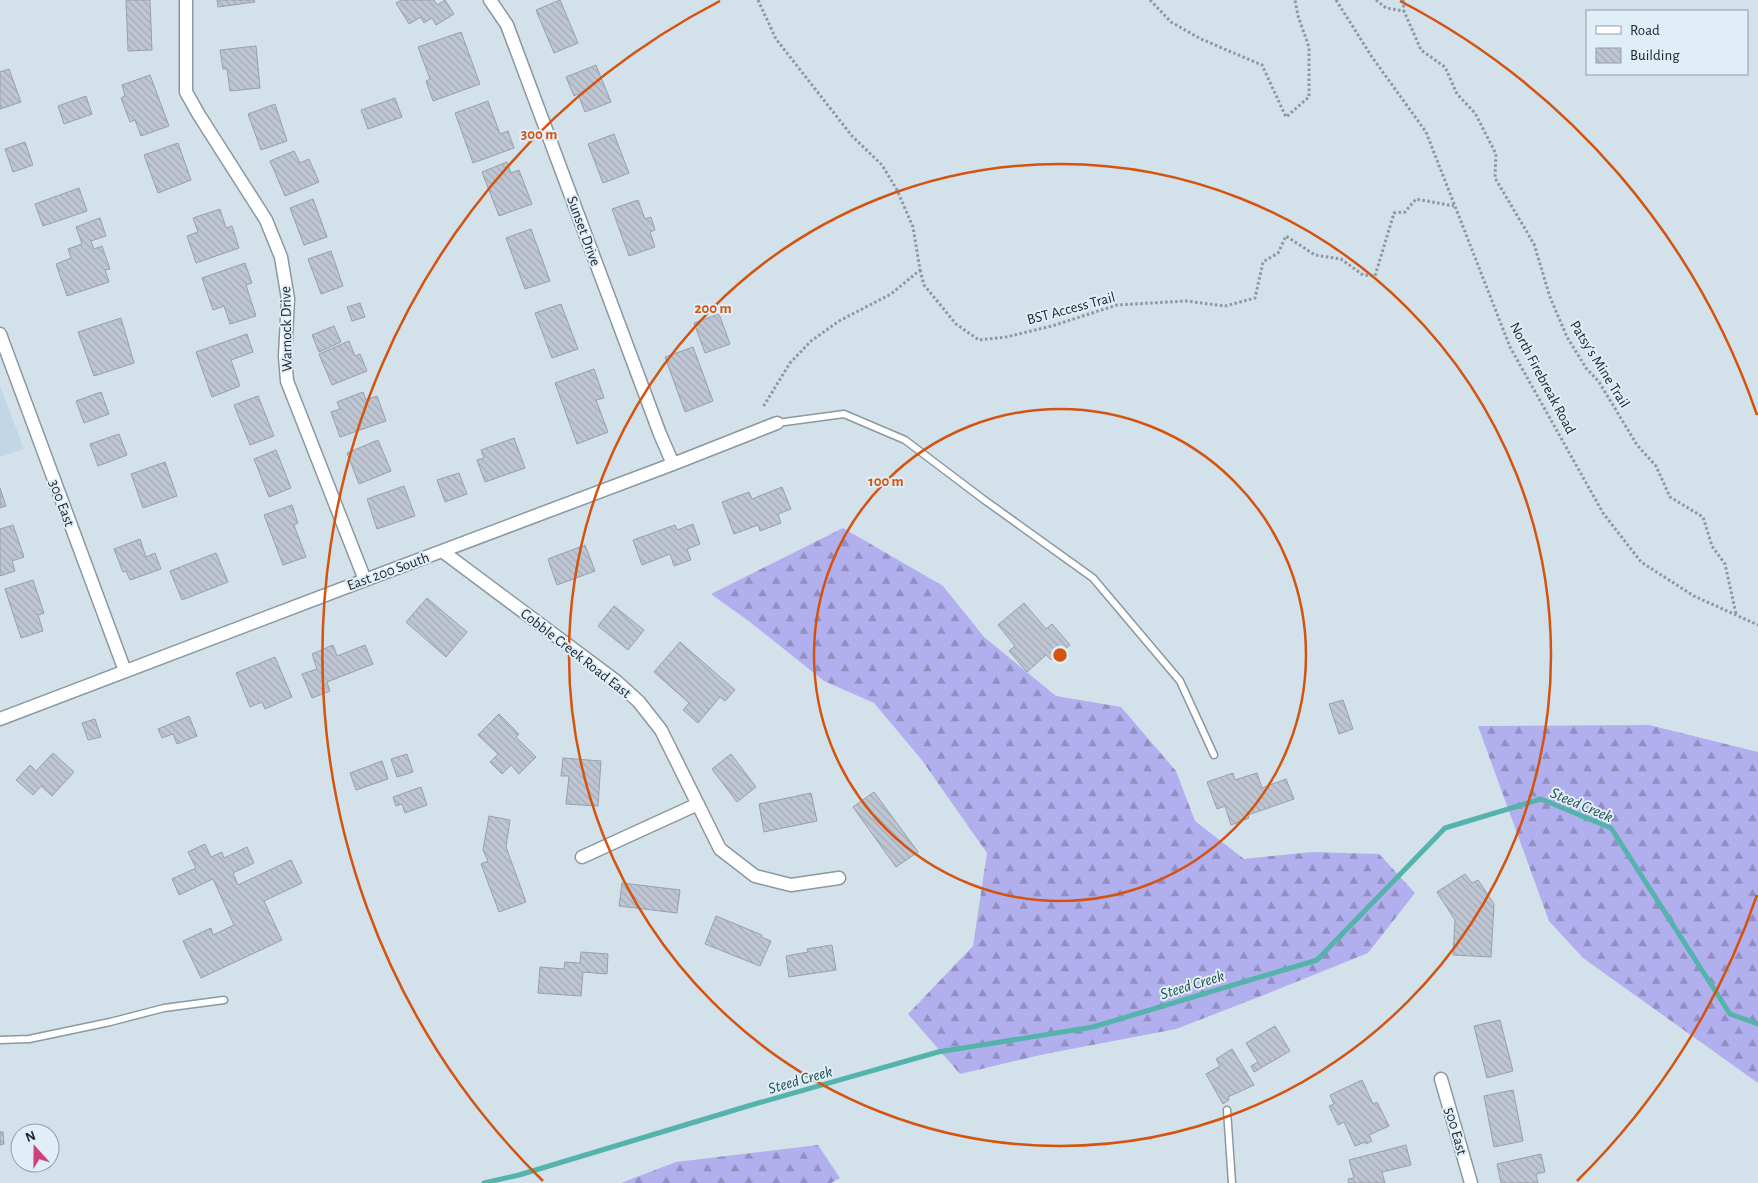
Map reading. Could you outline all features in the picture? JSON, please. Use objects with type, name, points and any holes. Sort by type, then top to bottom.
[{"type":"street","name":"Warnock Drive","points":[[186,0],[186,92],[266,220],[281,257],[288,299],[285,356],[287,381],[365,580]]},
{"type":"street","name":"Sunset Drive","points":[[490,0],[507,25],[656,425],[673,464]]},
{"type":"street","name":"300 East","points":[[0,334],[125,671]]},
{"type":"street","name":"East 200 South","points":[[0,719],[673,464],[777,422]]},
{"type":"street","name":"Cobble Creek Road East","points":[[442,551],[616,681],[639,702],[661,730],[720,850],[755,876],[792,885],[839,878]]},
{"type":"street","points":[[582,857],[698,804]]},
{"type":"street","name":"500 East","points":[[1441,1079],[1471,1183]]},
{"type":"lane","points":[[777,422],[844,414],[905,440],[1093,578],[1180,681],[1214,755]]},
{"type":"lane","points":[[0,1040],[30,1039],[164,1008],[224,1000]]},
{"type":"lane","points":[[1227,1110],[1232,1183]]},
{"type":"path","name":"BST Access Trail","points":[[758,0],[776,39],[852,136],[882,165],[913,227],[924,285],[956,324],[979,340],[1006,337],[1043,328],[1117,305],[1186,301],[1225,306],[1255,298],[1263,262],[1278,253],[1286,236],[1315,255],[1342,260],[1363,275],[1375,276],[1394,213],[1405,212],[1416,199],[1455,206]]},
{"type":"path","points":[[1150,0],[1171,22],[1201,39],[1262,65],[1286,118],[1309,97],[1309,47],[1298,16],[1295,0]]},
{"type":"path","name":"North Firebreak Road","points":[[1336,0],[1372,57],[1426,132],[1510,347],[1603,514],[1641,562],[1694,596],[1758,626]]},
{"type":"path","points":[[1376,0],[1386,8],[1404,11]]},
{"type":"path","name":"Patsy's Mine Trail","points":[[1403,0],[1404,11],[1421,50],[1445,67],[1458,94],[1476,113],[1496,154],[1495,178],[1534,244],[1550,297],[1567,337],[1586,368],[1599,382],[1637,445],[1656,466],[1670,497],[1703,517],[1712,546],[1725,564],[1736,615]]},
{"type":"path","points":[[763,407],[790,363],[811,341],[839,321],[891,294],[920,270]]},
{"type":"shaded area","points":[[0,386],[24,449],[0,457]]},
{"type":"green space","points":[[843,528],[943,586],[984,637],[1056,696],[1121,707],[1176,771],[1195,821],[1244,859],[1312,852],[1379,854],[1415,893],[1368,953],[1264,995],[1176,1029],[1045,1054],[960,1074],[908,1014],[973,946],[987,853],[921,759],[874,703],[824,681],[750,622],[711,594]]},
{"type":"green space","points":[[1649,725],[1758,752],[1758,1083],[1583,958],[1549,921],[1478,726]]},
{"type":"green space","points":[[818,1145],[840,1178],[831,1183],[621,1183],[676,1162]]},
{"type":"building","points":[[126,0],[150,0],[152,50],[128,51]]},
{"type":"building","points":[[217,0],[254,0],[255,2],[218,7]]},
{"type":"building","points":[[402,0],[434,0],[437,5],[445,0],[454,14],[436,25],[432,18],[424,23],[421,17],[409,24],[396,3]]},
{"type":"building","points":[[560,0],[578,43],[554,53],[536,10]]},
{"type":"building","points":[[461,32],[480,84],[433,101],[426,81],[430,79],[418,47]]},
{"type":"building","points":[[256,46],[260,88],[230,91],[227,69],[223,69],[220,50]]},
{"type":"building","points":[[596,65],[611,102],[585,112],[578,94],[574,96],[566,77]]},
{"type":"building","points":[[9,69],[21,102],[0,109],[0,72]]},
{"type":"building","points":[[150,75],[169,126],[141,136],[135,120],[130,122],[121,98],[125,96],[122,85]]},
{"type":"building","points":[[86,96],[92,114],[64,124],[58,106]]},
{"type":"building","points":[[395,98],[402,117],[368,129],[361,110]]},
{"type":"building","points":[[488,101],[500,134],[508,131],[514,148],[473,163],[455,113]]},
{"type":"building","points":[[275,104],[287,141],[261,150],[248,114]]},
{"type":"building","points":[[614,134],[629,173],[603,183],[588,144]]},
{"type":"building","points":[[25,142],[33,165],[13,172],[5,149]]},
{"type":"building","points":[[178,143],[191,180],[158,193],[144,155]]},
{"type":"building","points":[[294,151],[300,163],[309,159],[319,182],[285,196],[270,161]]},
{"type":"building","points":[[507,162],[511,173],[519,170],[532,204],[499,216],[482,172]]},
{"type":"building","points":[[79,188],[87,211],[43,226],[35,204]]},
{"type":"building","points":[[313,199],[327,237],[304,245],[290,208]]},
{"type":"building","points":[[638,200],[645,219],[651,217],[655,230],[650,232],[655,247],[629,256],[612,209]]},
{"type":"building","points":[[220,209],[226,228],[232,226],[239,248],[196,263],[187,236],[198,232],[193,218]]},
{"type":"building","points":[[100,218],[106,236],[91,241],[94,249],[102,246],[110,269],[105,270],[109,282],[67,296],[56,264],[71,258],[68,249],[82,244],[76,227]]},
{"type":"building","points":[[531,229],[550,281],[525,289],[506,238]]},
{"type":"building","points":[[331,251],[343,286],[321,294],[308,259]]},
{"type":"building","points":[[245,263],[252,283],[246,285],[256,316],[230,324],[224,306],[213,310],[202,278]]},
{"type":"building","points":[[360,303],[365,317],[352,321],[347,307]]},
{"type":"building","points":[[561,304],[578,349],[552,358],[535,313]]},
{"type":"building","points":[[719,314],[730,344],[705,353],[694,323]]},
{"type":"building","points":[[121,318],[134,363],[94,376],[78,332]]},
{"type":"building","points":[[334,326],[341,342],[319,352],[312,335]]},
{"type":"building","points":[[247,334],[253,352],[231,360],[240,386],[212,397],[196,352]]},
{"type":"building","points":[[349,341],[355,356],[360,354],[367,371],[332,385],[319,354]]},
{"type":"building","points":[[693,347],[713,401],[685,412],[665,357]]},
{"type":"building","points":[[594,369],[604,398],[596,400],[608,432],[577,444],[555,383]]},
{"type":"building","points":[[101,392],[109,414],[84,423],[76,401]]},
{"type":"building","points":[[363,392],[366,400],[377,396],[386,421],[340,437],[331,412],[340,409],[337,402]]},
{"type":"building","points":[[258,396],[274,436],[250,445],[234,405]]},
{"type":"building","points":[[119,434],[127,455],[98,466],[90,444]]},
{"type":"building","points":[[514,438],[525,468],[485,482],[477,460],[484,458],[481,450]]},
{"type":"building","points":[[378,440],[391,471],[359,484],[347,453]]},
{"type":"building","points":[[276,450],[291,488],[269,497],[254,459]]},
{"type":"building","points":[[165,462],[177,496],[143,508],[131,474]]},
{"type":"building","points":[[459,473],[467,494],[445,502],[437,480]]},
{"type":"building","points":[[404,486],[415,516],[377,529],[367,499]]},
{"type":"building","points":[[782,487],[791,509],[778,514],[781,523],[760,531],[758,525],[734,534],[722,502],[749,492],[752,499]]},
{"type":"building","points":[[0,488],[6,506],[0,508]]},
{"type":"building","points":[[292,505],[298,523],[294,525],[306,557],[283,565],[264,515]]},
{"type":"building","points":[[693,524],[700,544],[687,549],[691,560],[674,566],[670,554],[642,565],[633,540],[675,525],[677,530]]},
{"type":"building","points":[[13,525],[24,557],[12,561],[15,571],[0,576],[0,529]]},
{"type":"building","points":[[140,539],[146,557],[155,553],[161,569],[130,580],[126,571],[123,572],[114,549]]},
{"type":"building","points":[[585,545],[595,571],[557,585],[548,559]]},
{"type":"building","points":[[216,553],[228,582],[182,600],[170,571]]},
{"type":"building","points":[[33,580],[44,613],[38,615],[43,631],[21,638],[5,589]]},
{"type":"building","points":[[427,598],[467,632],[446,657],[406,622]]},
{"type":"building","points":[[1024,603],[1046,629],[1052,624],[1070,645],[1051,660],[1046,655],[1027,672],[1009,651],[1015,646],[998,625]]},
{"type":"building","points":[[614,606],[644,630],[628,650],[598,626]]},
{"type":"building","points":[[680,642],[735,690],[725,701],[720,697],[698,723],[683,710],[689,703],[654,672]]},
{"type":"building","points":[[333,645],[337,656],[365,645],[373,664],[327,682],[330,691],[312,698],[302,674],[317,669],[312,654]]},
{"type":"building","points":[[275,657],[292,697],[265,709],[262,702],[250,707],[236,673]]},
{"type":"building","points":[[1343,700],[1353,729],[1339,734],[1329,704]]},
{"type":"building","points":[[499,714],[519,734],[516,737],[536,757],[519,774],[511,765],[502,774],[490,762],[498,754],[478,735]]},
{"type":"building","points":[[189,716],[197,736],[177,744],[173,734],[162,738],[158,729]]},
{"type":"building","points":[[95,719],[101,737],[88,740],[82,723]]},
{"type":"building","points":[[53,753],[74,772],[52,796],[41,786],[33,795],[16,780],[30,765],[36,771]]},
{"type":"building","points":[[407,754],[413,772],[397,777],[391,759]]},
{"type":"building","points":[[731,754],[756,787],[737,802],[712,769]]},
{"type":"building","points":[[563,758],[601,761],[598,806],[566,804],[569,776],[561,776]]},
{"type":"building","points":[[382,761],[388,779],[356,790],[350,773]]},
{"type":"building","points":[[1233,773],[1235,780],[1257,773],[1262,788],[1286,779],[1294,799],[1248,815],[1249,818],[1231,825],[1225,806],[1217,809],[1207,782]]},
{"type":"building","points":[[421,787],[427,805],[405,813],[402,804],[396,806],[393,797]]},
{"type":"building","points":[[874,792],[918,852],[896,867],[853,807]]},
{"type":"building","points":[[811,793],[817,821],[764,832],[759,804]]},
{"type":"building","points":[[489,816],[510,820],[506,847],[526,902],[499,912],[481,864],[488,861],[483,850]]},
{"type":"building","points":[[205,844],[211,857],[222,852],[224,858],[247,847],[254,863],[233,873],[238,885],[291,860],[302,883],[264,901],[282,940],[201,978],[183,941],[211,928],[213,935],[234,925],[213,879],[179,895],[172,879],[196,868],[188,852]]},
{"type":"building","points":[[1465,874],[1472,883],[1478,880],[1494,904],[1491,957],[1453,955],[1455,920],[1437,892]]},
{"type":"building","points":[[622,883],[680,890],[677,913],[619,906]]},
{"type":"building","points":[[716,916],[762,935],[761,937],[771,941],[760,966],[705,944]]},
{"type":"building","points":[[832,945],[836,970],[789,977],[786,956],[808,952],[807,949]]},
{"type":"building","points":[[581,952],[608,954],[607,974],[583,972],[581,996],[538,993],[540,967],[564,969],[565,962],[580,963]]},
{"type":"building","points":[[1500,1020],[1513,1071],[1487,1078],[1474,1026]]},
{"type":"building","points":[[1275,1026],[1290,1051],[1254,1072],[1251,1066],[1258,1062],[1246,1043]]},
{"type":"building","points":[[1232,1049],[1254,1085],[1228,1097],[1229,1100],[1223,1104],[1206,1074],[1220,1066],[1216,1059]]},
{"type":"building","points":[[1362,1080],[1373,1104],[1377,1102],[1389,1126],[1369,1135],[1372,1141],[1355,1146],[1344,1122],[1338,1125],[1329,1106],[1334,1104],[1330,1095]]},
{"type":"building","points":[[1513,1090],[1523,1141],[1494,1147],[1484,1096]]},
{"type":"building","points":[[0,1132],[3,1132],[4,1144],[0,1145]]},
{"type":"building","points":[[1406,1145],[1411,1165],[1382,1172],[1385,1183],[1349,1183],[1348,1179],[1354,1178],[1349,1160]]},
{"type":"building","points":[[1541,1154],[1545,1172],[1536,1174],[1538,1183],[1501,1183],[1497,1164]]},
{"type":"waterway","name":"Steed Creek","points":[[484,1183],[519,1175],[748,1106],[938,1052],[1093,1027],[1317,960],[1445,828],[1541,799],[1611,828],[1730,1014],[1758,1024]]}]
